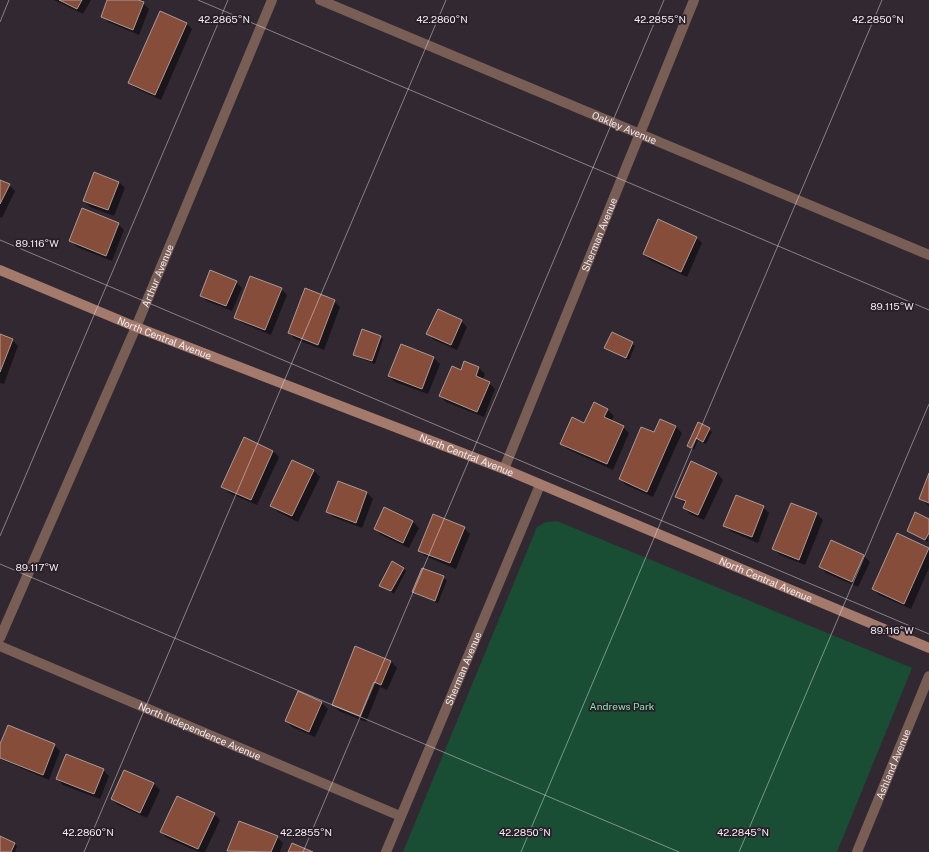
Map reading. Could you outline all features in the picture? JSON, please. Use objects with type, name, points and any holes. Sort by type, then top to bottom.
[{"type":"main road","name":"North Central Avenue","points":[[0,270],[136,327],[504,469],[929,648]]},
{"type":"street","name":"Arthur Avenue","points":[[0,638],[136,327],[272,0]]},
{"type":"street","name":"Oakley Avenue","points":[[320,0],[929,255]]},
{"type":"street","name":"Sherman Avenue","points":[[504,469],[694,0]]},
{"type":"street","name":"Sherman Avenue","points":[[386,852],[540,485]]},
{"type":"street","name":"North Independence Avenue","points":[[0,646],[400,816]]},
{"type":"street","name":"Ashland Avenue","points":[[857,852],[929,676]]},
{"type":"green space","name":"Andrews Park","points":[[557,521],[912,668],[837,852],[403,852],[537,527],[546,522]]},
{"type":"building","points":[[59,0],[82,0],[77,9]]},
{"type":"building","points":[[107,0],[138,0],[144,2],[133,30],[101,17]]},
{"type":"building","points":[[160,11],[187,23],[155,95],[128,83]]},
{"type":"building","points":[[94,172],[119,182],[108,210],[83,201]]},
{"type":"building","points":[[0,180],[10,184],[0,204]]},
{"type":"building","points":[[82,208],[119,223],[106,256],[69,241]]},
{"type":"building","points":[[658,219],[697,237],[681,272],[643,254]]},
{"type":"building","points":[[210,270],[237,281],[226,306],[200,296]]},
{"type":"building","points":[[250,276],[282,288],[265,330],[234,318]]},
{"type":"building","points":[[305,288],[335,300],[318,345],[288,333]]},
{"type":"building","points":[[438,309],[462,320],[451,345],[426,334]]},
{"type":"building","points":[[362,329],[381,336],[372,361],[353,355]]},
{"type":"building","points":[[612,332],[633,342],[626,358],[604,348]]},
{"type":"building","points":[[0,334],[13,339],[0,372]]},
{"type":"building","points":[[401,344],[434,357],[422,389],[388,376]]},
{"type":"building","points":[[464,361],[479,367],[476,376],[490,382],[477,412],[439,396],[452,366],[461,370]]},
{"type":"building","points":[[594,402],[608,409],[604,417],[624,426],[607,464],[560,444],[572,417],[584,423]]},
{"type":"building","points":[[660,419],[676,426],[647,492],[619,479],[641,427],[654,432]]},
{"type":"building","points":[[698,422],[710,428],[703,442],[696,438],[691,448],[687,446]]},
{"type":"building","points":[[244,437],[273,451],[251,500],[221,487]]},
{"type":"building","points":[[292,460],[314,470],[292,516],[270,506]]},
{"type":"building","points":[[691,461],[717,473],[698,515],[683,508],[686,501],[675,497]]},
{"type":"building","points":[[929,473],[929,503],[919,499]]},
{"type":"building","points":[[338,481],[367,492],[356,523],[326,512]]},
{"type":"building","points":[[736,495],[764,506],[752,537],[723,526]]},
{"type":"building","points":[[791,503],[817,513],[799,560],[772,549]]},
{"type":"building","points":[[384,507],[413,521],[403,543],[374,529]]},
{"type":"building","points":[[915,512],[929,519],[929,533],[925,540],[907,531]]},
{"type":"building","points":[[433,514],[465,527],[450,563],[418,551]]},
{"type":"building","points":[[897,533],[929,548],[904,604],[872,589]]},
{"type":"building","points":[[831,540],[864,555],[852,582],[819,567]]},
{"type":"building","points":[[392,561],[404,568],[391,591],[379,586]]},
{"type":"building","points":[[422,568],[444,576],[435,601],[412,592]]},
{"type":"building","points":[[355,646],[391,661],[381,685],[374,682],[360,716],[332,705]]},
{"type":"building","points":[[298,691],[322,702],[309,732],[285,721]]},
{"type":"building","points":[[8,725],[55,744],[43,775],[0,758],[0,744]]},
{"type":"building","points":[[66,754],[104,769],[94,794],[56,779]]},
{"type":"building","points":[[124,770],[154,783],[140,813],[111,799]]},
{"type":"building","points":[[177,796],[215,813],[198,849],[160,832]]},
{"type":"building","points":[[239,821],[278,836],[271,852],[227,851]]},
{"type":"building","points":[[0,836],[15,843],[11,852],[0,852]]},
{"type":"building","points":[[292,843],[313,852],[288,852]]}]
